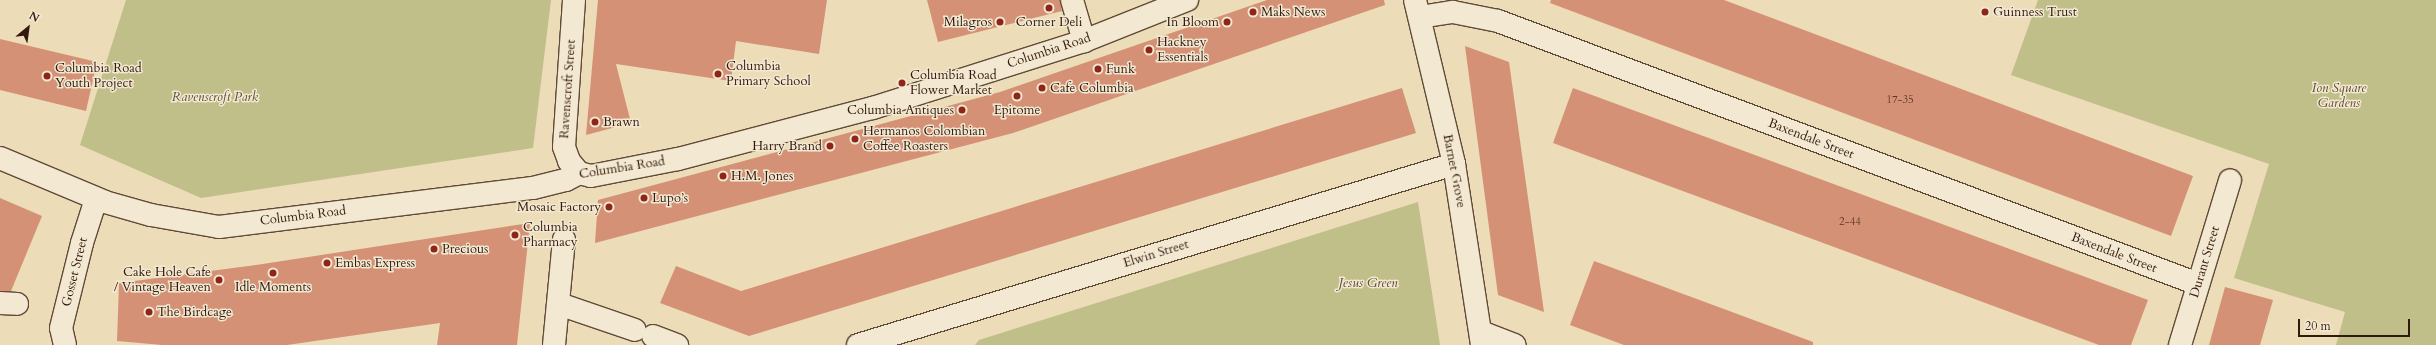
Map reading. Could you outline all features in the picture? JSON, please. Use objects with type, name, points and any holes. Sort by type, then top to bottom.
[{"type":"street","name":"Ravenscroft Street","points":[[574,0],[564,147],[569,161],[579,173]]},
{"type":"street","points":[[1072,0],[1084,40]]},
{"type":"street","name":"Columbia Road","points":[[0,158],[96,199],[151,215],[219,227],[533,188],[566,180],[579,173],[591,176],[678,158],[866,110],[1084,40],[1187,0]]},
{"type":"street","name":"Barnet Grove","points":[[1417,8],[1454,164],[1481,338]]},
{"type":"street","name":"Baxendale Street","points":[[1417,8],[1453,12],[1498,21],[2198,284]]},
{"type":"street","name":"Elwin Street","points":[[858,345],[1454,164]]},
{"type":"street","name":"Durant Street","points":[[2180,345],[2230,180]]},
{"type":"street","name":"Gosset Street","points":[[65,345],[61,328],[82,243],[96,199]]},
{"type":"street","points":[[554,345],[564,239]]},
{"type":"street","points":[[559,304],[677,345]]},
{"type":"street","points":[[1481,338],[1515,345]]},
{"type":"green space","name":"Ravenscroft Park","points":[[126,0],[551,0],[533,148],[201,198],[80,145]]},
{"type":"green space","name":"Ion Square Gardens","points":[[2038,0],[2436,0],[2436,345],[2336,345],[2345,312],[2234,278],[2269,164],[2011,75]]},
{"type":"green space","name":"Jesus Green","points":[[1418,202],[1440,345],[975,345],[979,340]]},
{"type":"building","points":[[598,0],[827,0],[819,54],[736,41],[731,81],[616,64],[631,123],[586,135]]},
{"type":"building","points":[[927,0],[1060,0],[1062,11],[938,42]]},
{"type":"building","points":[[1267,0],[1384,0],[1385,5],[1013,133],[595,243],[598,200],[1000,92]]},
{"type":"building","points":[[1551,0],[1724,0],[2193,176],[2171,236],[1550,3]]},
{"type":"building","name":"Columbia Road Youth Project","points":[[0,39],[97,62],[86,111],[0,90]]},
{"type":"building","points":[[1465,46],[1509,62],[1544,312],[1498,295]]},
{"type":"building","points":[[1402,88],[1416,133],[749,336],[660,303],[676,266],[741,291]]},
{"type":"building","points":[[1573,88],[2148,300],[2131,345],[2099,345],[1553,143]]},
{"type":"building","points":[[0,198],[42,216],[11,291],[0,291]]},
{"type":"building","points":[[530,223],[517,345],[437,345],[440,323],[287,345],[162,345],[117,341],[119,283],[256,265]]},
{"type":"building","points":[[1594,261],[1813,342],[1813,345],[1624,345],[1570,325]]},
{"type":"building","points":[[2225,287],[2273,300],[2260,345],[2209,345]]},
{"type":"place","name":"Corner Deli","points":[[1049,8]]},
{"type":"place","name":"Maks News","points":[[1253,12]]},
{"type":"place","name":"Guinness Trust","points":[[1985,12]]},
{"type":"place","name":"Milagros","points":[[1000,22]]},
{"type":"place","name":"In Bloom","points":[[1227,22]]},
{"type":"place","name":"Hackney Essentials","points":[[1149,50]]},
{"type":"place","name":"Funk","points":[[1098,69]]},
{"type":"place","name":"Columbia Primary School","points":[[718,74]]},
{"type":"place","name":"Columbia Road Youth Project","points":[[47,76]]},
{"type":"place","name":"Columbia Road Flower Market","points":[[902,83]]},
{"type":"place","name":"Cafe Columbia","points":[[1042,88]]},
{"type":"place","name":"Epitome","points":[[1017,96]]},
{"type":"place","name":"Columbia Antiques","points":[[962,110]]},
{"type":"place","name":"Brawn","points":[[595,122]]},
{"type":"place","name":"Hermanos Colombian Coffee Roasters","points":[[855,139]]},
{"type":"place","name":"Harry Brand","points":[[830,146]]},
{"type":"place","name":"H.M. Jones","points":[[723,176]]},
{"type":"place","name":"Lupo’s","points":[[644,198]]},
{"type":"place","name":"Mosaic Factory","points":[[609,207]]},
{"type":"place","name":"Columbia Pharmacy","points":[[515,235]]},
{"type":"place","name":"Precious","points":[[434,249]]},
{"type":"place","name":"Embas Express","points":[[327,263]]},
{"type":"place","name":"Idle Moments","points":[[273,273]]},
{"type":"place","name":"Cake Hole Cafe / Vintage Heaven","points":[[219,280]]},
{"type":"place","name":"The Birdcage","points":[[149,312]]}]
